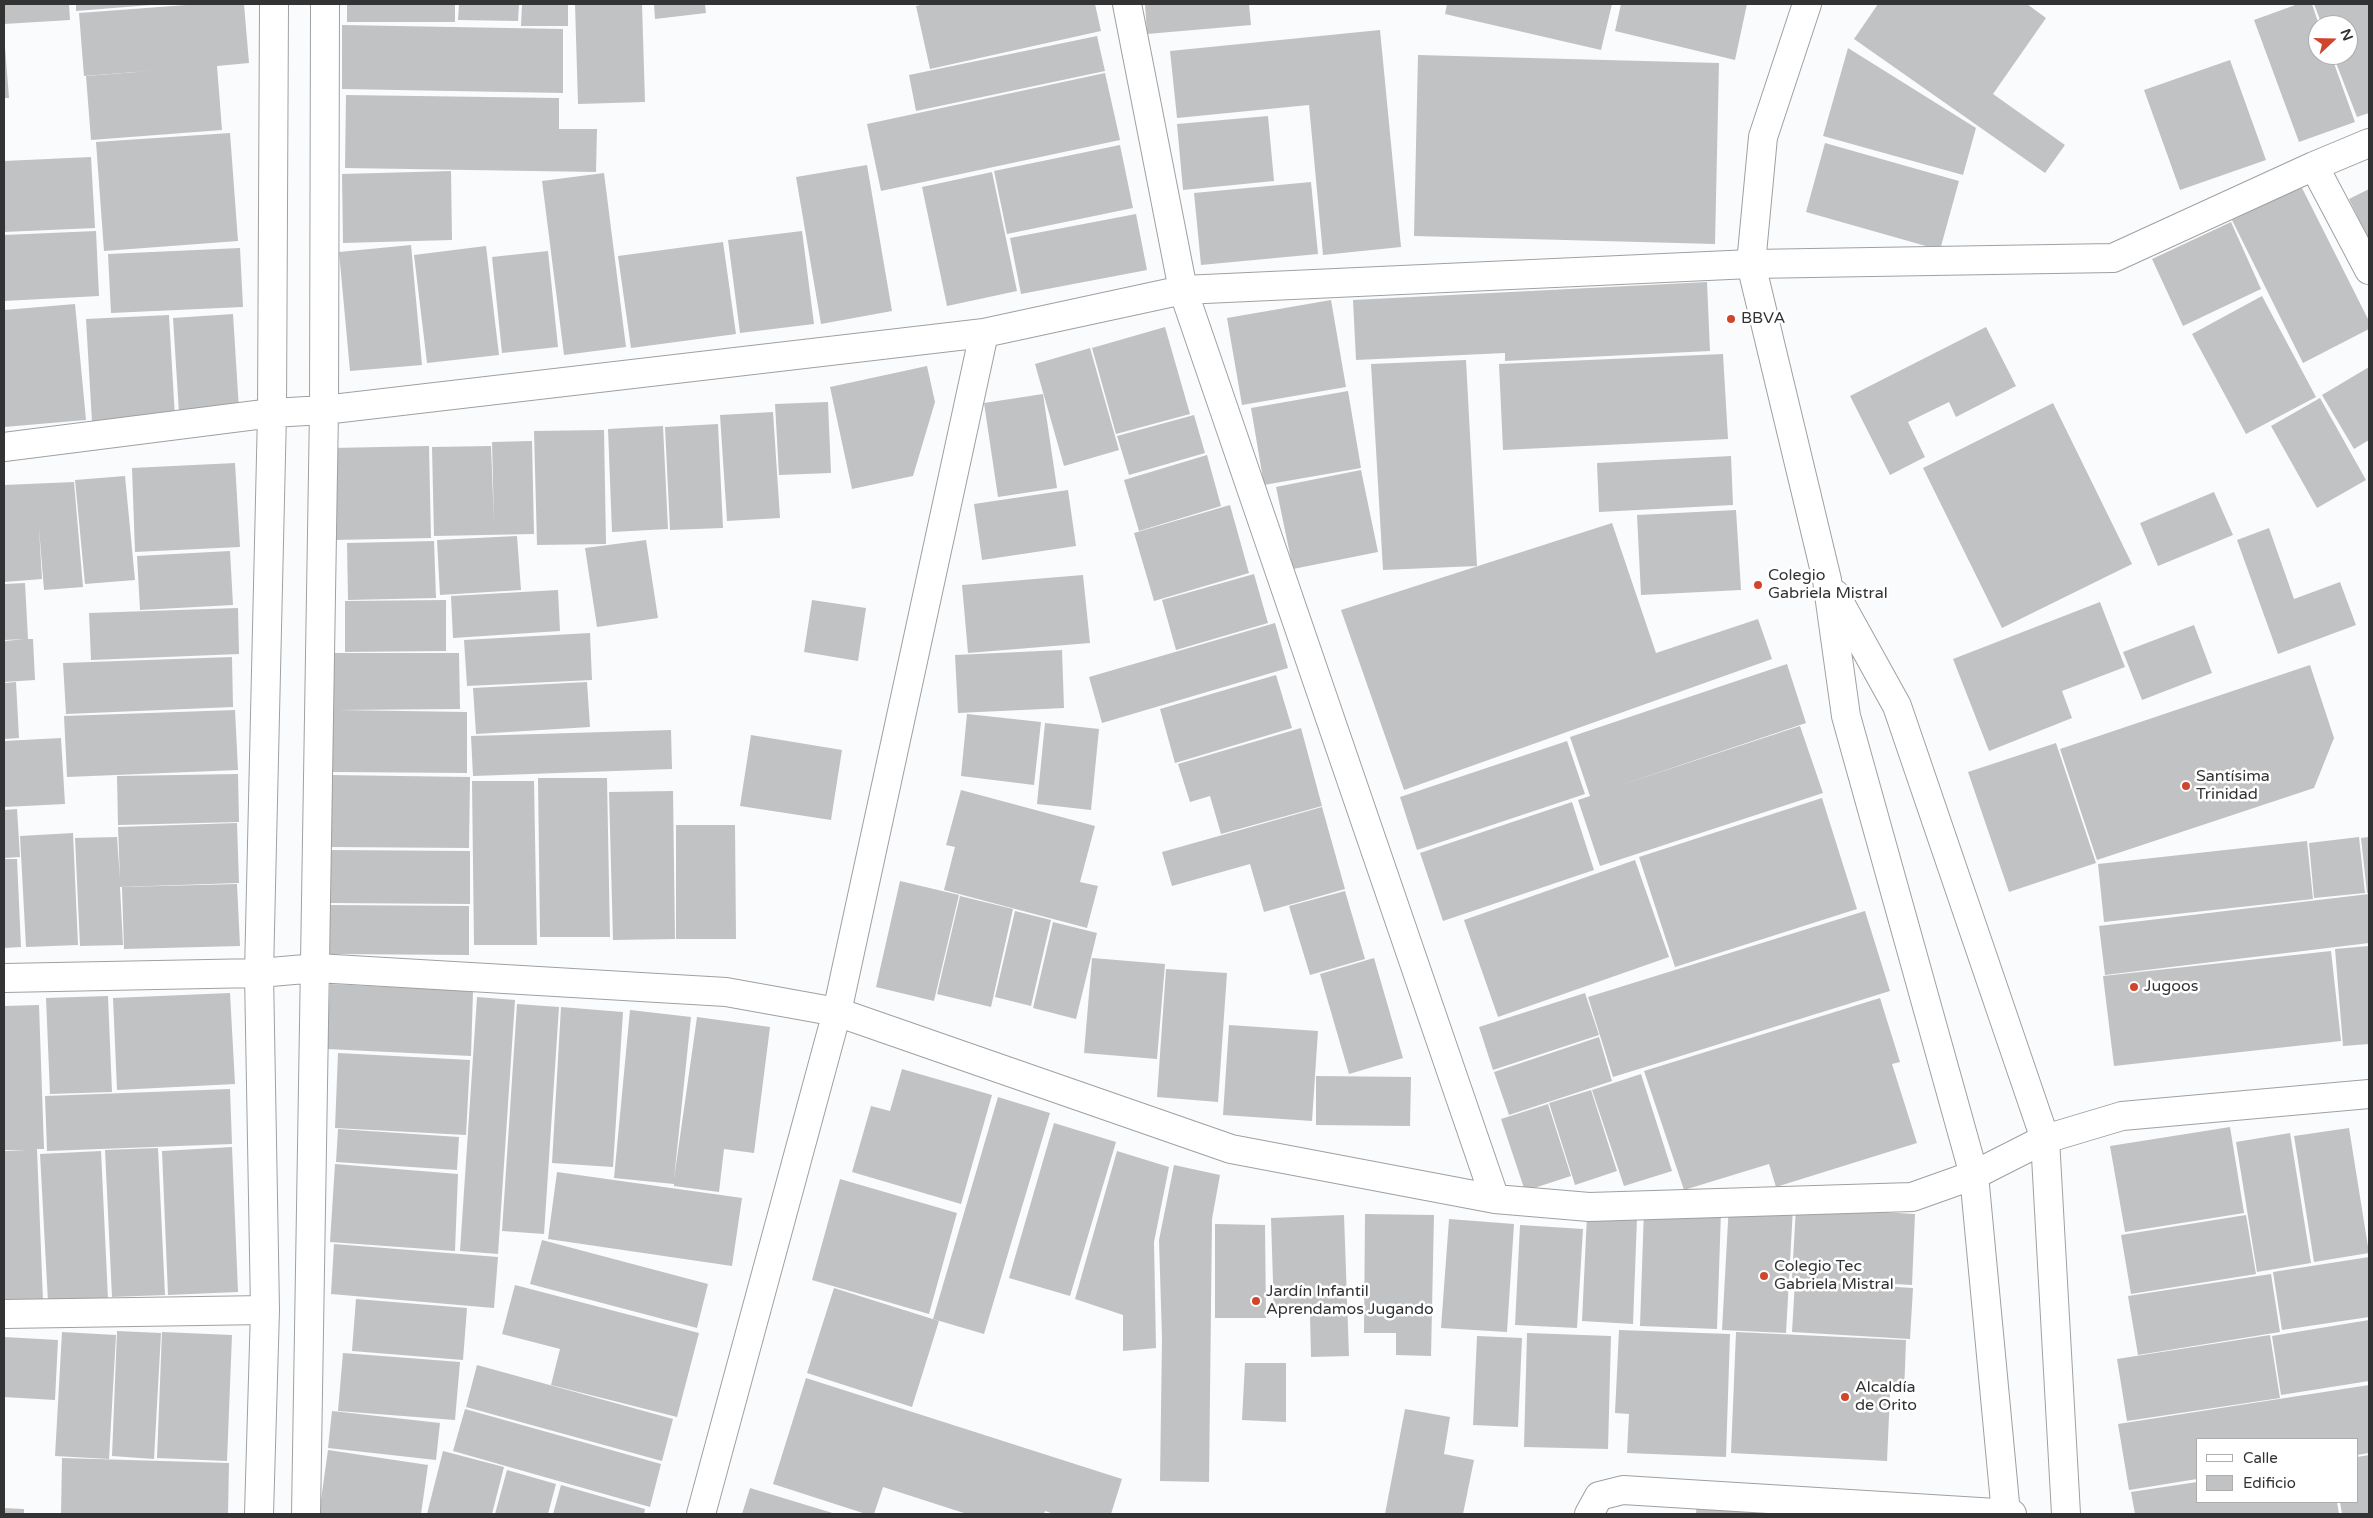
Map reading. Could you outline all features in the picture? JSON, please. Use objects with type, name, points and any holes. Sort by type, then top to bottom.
[{"type":"street","points":[[259,1514],[265,1310],[259,973],[272,413],[274,4]]},
{"type":"street","points":[[306,1514],[317,968],[324,410],[325,4]]},
{"type":"street","points":[[1127,4],[1183,290],[1495,1200]]},
{"type":"street","points":[[1807,4],[1763,137],[1751,264],[1827,580],[1846,716],[1974,1175],[2006,1514]]},
{"type":"street","points":[[4,447],[272,413],[324,410],[984,333],[1183,290],[1751,264],[2113,258],[2314,166],[2369,143]]},
{"type":"street","points":[[2314,166],[2369,270]]},
{"type":"street","points":[[701,1514],[837,1012],[984,333]]},
{"type":"street","points":[[1827,580],[1897,706],[2045,1140],[2066,1514]]},
{"type":"street","points":[[4,978],[259,973],[317,968],[726,992],[837,1012],[1231,1149],[1495,1200],[1588,1207],[1912,1197],[1974,1175],[2045,1140],[2122,1116],[2369,1094]]},
{"type":"street","points":[[4,1314],[265,1310]]},
{"type":"street","points":[[1589,1514],[1599,1496],[1622,1490],[2012,1514]]},
{"type":"building","points":[[4,4],[69,4],[70,20],[4,24]]},
{"type":"building","points":[[76,4],[151,4],[151,5],[76,11]]},
{"type":"building","points":[[200,4],[244,4],[249,63],[217,66],[222,130],[91,140],[86,76],[175,69],[84,76],[79,13]]},
{"type":"building","points":[[347,4],[455,4],[455,22],[347,22]]},
{"type":"building","points":[[459,4],[519,4],[518,21],[458,20]]},
{"type":"building","points":[[522,4],[568,4],[568,26],[521,26]]},
{"type":"building","points":[[575,4],[642,4],[645,102],[578,104]]},
{"type":"building","points":[[654,4],[705,4],[706,13],[655,19]]},
{"type":"building","points":[[926,4],[1095,4],[1101,31],[930,69],[916,6]]},
{"type":"building","points":[[1145,4],[1249,4],[1251,25],[1147,34]]},
{"type":"building","points":[[1447,4],[1612,4],[1601,50],[1445,14]]},
{"type":"building","points":[[1621,4],[1747,4],[1735,60],[1615,31]]},
{"type":"building","points":[[1878,4],[2027,4],[2046,18],[1993,94],[2065,145],[2045,173],[1854,39]]},
{"type":"building","points":[[2298,4],[2312,4],[2316,15],[2308,15],[2308,65],[2335,65],[2355,122],[2299,142],[2254,20]]},
{"type":"building","points":[[2314,4],[2369,4],[2369,113],[2357,117],[2337,65],[2358,65],[2358,15],[2318,15]]},
{"type":"building","points":[[342,25],[563,29],[563,93],[342,89]]},
{"type":"building","points":[[1380,30],[1401,247],[1323,255],[1309,105],[1177,118],[1170,51]]},
{"type":"building","points":[[4,34],[9,98],[4,98]]},
{"type":"building","points":[[1097,36],[1105,71],[916,111],[909,75]]},
{"type":"building","points":[[1848,48],[1976,128],[1963,175],[1823,136]]},
{"type":"building","points":[[1418,55],[1719,63],[1715,244],[1414,236]]},
{"type":"building","points":[[2230,60],[2266,160],[2180,190],[2144,90]]},
{"type":"building","points":[[1105,73],[1120,140],[881,191],[867,124]]},
{"type":"building","points":[[346,95],[559,98],[559,129],[597,129],[596,172],[345,168]]},
{"type":"building","points":[[1268,116],[1274,181],[1183,190],[1177,124]]},
{"type":"building","points":[[230,133],[238,241],[104,251],[96,142]]},
{"type":"building","points":[[1825,143],[1959,181],[1940,250],[1806,212]]},
{"type":"building","points":[[1120,145],[1133,208],[1007,234],[994,171]]},
{"type":"building","points":[[91,157],[95,228],[4,232],[4,161]]},
{"type":"building","points":[[867,165],[892,311],[821,324],[796,177]]},
{"type":"building","points":[[451,171],[452,240],[343,243],[342,174]]},
{"type":"building","points":[[992,172],[1017,291],[947,306],[922,187]]},
{"type":"building","points":[[604,173],[626,347],[564,355],[542,181]]},
{"type":"building","points":[[1311,182],[1318,254],[1201,265],[1194,193]]},
{"type":"building","points":[[2301,186],[2369,321],[2369,329],[2303,363],[2232,220]]},
{"type":"building","points":[[2369,189],[2369,240],[2349,199]]},
{"type":"building","points":[[1136,214],[1147,270],[1021,294],[1010,238]]},
{"type":"building","points":[[2231,222],[2261,289],[2183,326],[2152,259]]},
{"type":"building","points":[[96,231],[99,296],[4,301],[4,235]]},
{"type":"building","points":[[802,231],[814,324],[740,333],[728,240]]},
{"type":"building","points":[[723,242],[736,334],[631,348],[618,256]]},
{"type":"building","points":[[411,245],[422,365],[350,371],[339,252]]},
{"type":"building","points":[[486,246],[499,355],[427,363],[414,255]]},
{"type":"building","points":[[240,248],[243,307],[111,313],[108,254]]},
{"type":"building","points":[[548,251],[558,347],[502,353],[492,257]]},
{"type":"building","points":[[1707,282],[1710,351],[1505,361],[1505,353],[1356,360],[1353,300]]},
{"type":"building","points":[[2262,296],[2316,397],[2246,434],[2192,334]]},
{"type":"building","points":[[1331,300],[1346,387],[1242,405],[1227,318]]},
{"type":"building","points":[[75,304],[86,420],[4,427],[4,310]]},
{"type":"building","points":[[233,314],[239,410],[179,413],[173,318]]},
{"type":"building","points":[[169,315],[175,418],[92,422],[86,319]]},
{"type":"building","points":[[1165,327],[1190,414],[1116,434],[1092,348]]},
{"type":"building","points":[[1986,327],[2016,386],[1956,417],[1949,402],[1908,422],[1925,457],[1890,475],[1850,396]]},
{"type":"building","points":[[1090,348],[1119,450],[1064,466],[1035,364]]},
{"type":"building","points":[[1723,354],[1728,439],[1503,450],[1499,364]]},
{"type":"building","points":[[1466,360],[1477,566],[1383,570],[1371,364]]},
{"type":"building","points":[[927,366],[935,402],[913,476],[852,489],[830,387]]},
{"type":"building","points":[[2369,367],[2369,440],[2354,449],[2322,395]]},
{"type":"building","points":[[1348,391],[1361,468],[1264,485],[1251,408]]},
{"type":"building","points":[[1043,394],[1057,488],[998,497],[984,403]]},
{"type":"building","points":[[2320,398],[2366,480],[2317,508],[2271,426]]},
{"type":"building","points":[[828,402],[831,473],[779,475],[775,404]]},
{"type":"building","points":[[2053,403],[2132,564],[2002,628],[1923,468]]},
{"type":"building","points":[[773,412],[780,518],[727,521],[720,415]]},
{"type":"building","points":[[1194,415],[1205,453],[1129,475],[1117,436]]},
{"type":"building","points":[[718,424],[723,528],[670,530],[665,427]]},
{"type":"building","points":[[663,426],[668,529],[612,532],[608,429]]},
{"type":"building","points":[[604,430],[606,544],[537,545],[534,431]]},
{"type":"building","points":[[532,441],[534,534],[434,536],[432,447],[491,446],[494,523],[492,442]]},
{"type":"building","points":[[429,446],[431,538],[334,540],[332,448]]},
{"type":"building","points":[[1207,455],[1221,506],[1139,531],[1124,480]]},
{"type":"building","points":[[1731,456],[1733,505],[1599,512],[1597,463]]},
{"type":"building","points":[[235,463],[240,547],[135,552],[132,468]]},
{"type":"building","points":[[1361,470],[1378,552],[1293,569],[1276,487]]},
{"type":"building","points":[[125,476],[135,580],[85,584],[75,480]]},
{"type":"building","points":[[74,482],[83,587],[44,590],[39,528],[42,579],[4,582],[4,485]]},
{"type":"building","points":[[1068,490],[1076,546],[982,560],[974,504]]},
{"type":"building","points":[[2214,492],[2233,535],[2158,566],[2140,523]]},
{"type":"building","points":[[1230,505],[1249,573],[1154,601],[1134,533]]},
{"type":"building","points":[[1736,510],[1741,590],[1641,595],[1637,515]]},
{"type":"building","points":[[1612,523],[1656,653],[1758,619],[1772,659],[1404,790],[1341,610]]},
{"type":"building","points":[[2269,528],[2294,599],[2340,582],[2356,625],[2278,654],[2237,540]]},
{"type":"building","points":[[517,536],[521,590],[440,595],[437,540]]},
{"type":"building","points":[[646,540],[658,618],[597,627],[585,548]]},
{"type":"building","points":[[434,541],[436,598],[348,600],[347,543]]},
{"type":"building","points":[[230,551],[233,605],[140,610],[137,556]]},
{"type":"building","points":[[1254,574],[1268,623],[1176,650],[1162,600]]},
{"type":"building","points":[[1083,575],[1090,643],[968,653],[962,585]]},
{"type":"building","points":[[25,583],[28,639],[4,640],[4,584]]},
{"type":"building","points":[[558,590],[560,631],[453,638],[451,596]]},
{"type":"building","points":[[446,600],[446,651],[345,652],[345,601]]},
{"type":"building","points":[[812,600],[866,608],[858,661],[804,652]]},
{"type":"building","points":[[2100,602],[2125,667],[2062,691],[2072,718],[1989,751],[1953,659]]},
{"type":"building","points":[[238,608],[239,654],[91,660],[89,613]]},
{"type":"building","points":[[1275,623],[1288,668],[1102,723],[1089,677]]},
{"type":"building","points":[[2194,625],[2212,673],[2142,700],[2123,652]]},
{"type":"building","points":[[590,633],[592,680],[467,686],[464,640]]},
{"type":"building","points":[[33,639],[35,680],[4,682],[4,641]]},
{"type":"building","points":[[1062,650],[1064,708],[958,713],[955,655]]},
{"type":"building","points":[[330,653],[459,653],[460,709],[338,710],[467,712],[467,773],[333,772],[333,710],[331,710]]},
{"type":"building","points":[[232,657],[233,707],[66,714],[63,663]]},
{"type":"building","points":[[1787,664],[1806,723],[1615,787],[1800,726],[1823,793],[1600,866],[1578,800],[1590,796],[1570,737]]},
{"type":"building","points":[[2310,665],[2334,738],[2314,788],[2097,860],[2060,749]]},
{"type":"building","points":[[1276,675],[1292,728],[1175,763],[1160,709]]},
{"type":"building","points":[[16,682],[19,738],[4,739],[4,683]]},
{"type":"building","points":[[587,682],[590,727],[476,734],[473,688]]},
{"type":"building","points":[[235,710],[238,770],[67,777],[64,716]]},
{"type":"building","points":[[967,714],[1041,722],[1034,785],[961,776]]},
{"type":"building","points":[[1045,723],[1099,729],[1091,810],[1037,804]]},
{"type":"building","points":[[1301,728],[1322,806],[1221,834],[1210,796],[1190,802],[1178,764]]},
{"type":"building","points":[[671,730],[672,769],[473,776],[471,736]]},
{"type":"building","points":[[751,735],[842,750],[831,820],[740,806]]},
{"type":"building","points":[[61,738],[65,804],[4,807],[4,741]]},
{"type":"building","points":[[1567,741],[1585,794],[1417,850],[1400,797]]},
{"type":"building","points":[[2056,743],[2096,863],[2009,892],[1968,772]]},
{"type":"building","points":[[238,774],[239,822],[118,825],[117,776]]},
{"type":"building","points":[[331,775],[470,777],[469,848],[330,847]]},
{"type":"building","points":[[538,778],[607,778],[610,937],[540,937]]},
{"type":"building","points":[[472,781],[534,781],[537,945],[474,945]]},
{"type":"building","points":[[961,790],[1095,826],[1080,882],[1098,886],[1087,928],[944,890],[955,847],[946,845]]},
{"type":"building","points":[[673,791],[675,939],[613,940],[609,792]]},
{"type":"building","points":[[1822,798],[1857,909],[1675,967],[1639,857]]},
{"type":"building","points":[[1572,802],[1594,870],[1443,921],[1420,853]]},
{"type":"building","points":[[1322,807],[1345,889],[1264,912],[1250,864],[1172,886],[1162,852]]},
{"type":"building","points":[[17,809],[20,857],[4,858],[4,810]]},
{"type":"building","points":[[237,823],[239,883],[120,887],[123,945],[80,946],[75,838],[117,837],[120,879],[118,827]]},
{"type":"building","points":[[676,825],[735,825],[736,939],[676,939]]},
{"type":"building","points":[[73,833],[78,945],[26,947],[20,836]]},
{"type":"building","points":[[2359,837],[2365,893],[2314,898],[2309,843]]},
{"type":"building","points":[[2369,837],[2369,893],[2367,893],[2361,838]]},
{"type":"building","points":[[2307,841],[2313,899],[2104,922],[2098,864]]},
{"type":"building","points":[[331,850],[470,851],[470,904],[330,903]]},
{"type":"building","points":[[4,859],[17,859],[21,947],[4,948]]},
{"type":"building","points":[[1635,860],[1669,957],[1498,1017],[1464,920]]},
{"type":"building","points":[[900,881],[959,895],[934,1001],[876,987]]},
{"type":"building","points":[[237,884],[240,946],[124,949],[122,887]]},
{"type":"building","points":[[1345,891],[1365,959],[1310,975],[1289,906]]},
{"type":"building","points":[[2369,894],[2369,943],[2105,975],[2099,926]]},
{"type":"building","points":[[960,896],[1013,909],[991,1007],[937,994]]},
{"type":"building","points":[[330,905],[469,906],[469,955],[330,954]]},
{"type":"building","points":[[1015,911],[1051,920],[1031,1006],[995,997]]},
{"type":"building","points":[[1865,911],[1890,991],[1613,1077],[1588,997]]},
{"type":"building","points":[[1053,922],[1097,933],[1076,1019],[1033,1008]]},
{"type":"building","points":[[2369,946],[2369,1044],[2343,1046],[2335,949]]},
{"type":"building","points":[[2331,951],[2341,1041],[2114,1066],[2103,976]]},
{"type":"building","points":[[1092,958],[1165,964],[1157,1059],[1084,1053]]},
{"type":"building","points":[[1374,958],[1403,1058],[1349,1074],[1320,974]]},
{"type":"building","points":[[1166,969],[1227,973],[1218,1102],[1157,1097]]},
{"type":"building","points":[[330,984],[473,991],[471,1056],[327,1049]]},
{"type":"building","points":[[230,993],[235,1084],[117,1090],[113,998]]},
{"type":"building","points":[[1585,993],[1599,1035],[1493,1070],[1479,1027]]},
{"type":"building","points":[[108,996],[112,1092],[50,1094],[46,998]]},
{"type":"building","points":[[477,997],[515,1000],[498,1254],[460,1251]]},
{"type":"building","points":[[1880,998],[1900,1062],[1892,1064],[1917,1143],[1776,1187],[1769,1164],[1684,1190],[1644,1071]]},
{"type":"building","points":[[517,1004],[559,1007],[544,1234],[502,1231]]},
{"type":"building","points":[[39,1005],[44,1149],[37,1149],[43,1301],[4,1304],[4,1151],[27,1150],[4,1150],[4,1006]]},
{"type":"building","points":[[561,1007],[623,1012],[613,1167],[552,1163]]},
{"type":"building","points":[[630,1010],[691,1017],[674,1179],[697,1017],[770,1027],[754,1153],[724,1149],[719,1192],[674,1186],[674,1184],[614,1178]]},
{"type":"building","points":[[1229,1025],[1318,1031],[1312,1121],[1223,1115]]},
{"type":"building","points":[[1599,1037],[1612,1081],[1509,1115],[1494,1072]]},
{"type":"building","points":[[338,1053],[470,1060],[466,1135],[335,1128]]},
{"type":"building","points":[[902,1069],[992,1095],[961,1204],[852,1172],[871,1106],[890,1111]]},
{"type":"building","points":[[1641,1074],[1672,1171],[1624,1186],[1592,1090]]},
{"type":"building","points":[[1316,1076],[1411,1077],[1410,1126],[1316,1125]]},
{"type":"building","points":[[230,1089],[232,1144],[47,1151],[45,1096]]},
{"type":"building","points":[[1591,1090],[1617,1171],[1575,1185],[1549,1103]]},
{"type":"building","points":[[998,1097],[1050,1113],[984,1334],[933,1319]]},
{"type":"building","points":[[1548,1104],[1571,1176],[1525,1191],[1501,1119]]},
{"type":"building","points":[[1054,1123],[1116,1142],[1070,1296],[1009,1278]]},
{"type":"building","points":[[2230,1127],[2244,1213],[2125,1232],[2110,1146]]},
{"type":"building","points":[[2349,1128],[2369,1253],[2314,1262],[2294,1136]]},
{"type":"building","points":[[338,1129],[459,1137],[457,1170],[336,1162]]},
{"type":"building","points":[[2290,1133],[2311,1263],[2257,1272],[2236,1142]]},
{"type":"building","points":[[232,1147],[238,1292],[168,1295],[162,1151]]},
{"type":"building","points":[[158,1148],[165,1295],[112,1297],[105,1150]]},
{"type":"building","points":[[101,1151],[108,1299],[48,1302],[40,1154]]},
{"type":"building","points":[[1117,1151],[1169,1167],[1154,1242],[1156,1348],[1123,1351],[1123,1315],[1075,1299]]},
{"type":"building","points":[[335,1164],[458,1174],[455,1251],[330,1242]]},
{"type":"building","points":[[1174,1165],[1220,1175],[1212,1219],[1209,1482],[1160,1481],[1162,1338],[1159,1240]]},
{"type":"building","points":[[557,1172],[742,1198],[732,1266],[548,1239]]},
{"type":"building","points":[[840,1179],[957,1213],[929,1314],[812,1280]]},
{"type":"building","points":[[1729,1204],[1793,1208],[1786,1333],[1722,1330]]},
{"type":"building","points":[[1796,1207],[1915,1214],[1912,1285],[1792,1278]]},
{"type":"building","points":[[1644,1209],[1721,1212],[1717,1329],[1640,1326]]},
{"type":"building","points":[[1365,1214],[1434,1215],[1431,1356],[1396,1355],[1396,1333],[1364,1333]]},
{"type":"building","points":[[1344,1215],[1349,1356],[1311,1357],[1310,1314],[1274,1315],[1271,1218]]},
{"type":"building","points":[[1587,1215],[1637,1218],[1633,1324],[1582,1321]]},
{"type":"building","points":[[2246,1215],[2256,1274],[2131,1294],[2121,1235]]},
{"type":"building","points":[[1449,1219],[1514,1224],[1507,1332],[1441,1328]]},
{"type":"building","points":[[1215,1224],[1265,1225],[1266,1318],[1215,1318]]},
{"type":"building","points":[[1520,1225],[1583,1229],[1577,1328],[1515,1325]]},
{"type":"building","points":[[542,1240],[708,1284],[697,1328],[530,1284]]},
{"type":"building","points":[[334,1244],[498,1257],[494,1308],[331,1294]]},
{"type":"building","points":[[2369,1257],[2369,1317],[2282,1330],[2273,1272]]},
{"type":"building","points":[[2271,1274],[2280,1332],[2138,1355],[2128,1296]]},
{"type":"building","points":[[1795,1281],[1913,1288],[1910,1339],[1792,1332]]},
{"type":"building","points":[[515,1285],[699,1333],[677,1417],[551,1385],[560,1349],[502,1334]]},
{"type":"building","points":[[834,1288],[939,1321],[912,1407],[807,1373]]},
{"type":"building","points":[[356,1299],[467,1308],[463,1360],[352,1351]]},
{"type":"building","points":[[2369,1320],[2369,1381],[2281,1395],[2272,1336]]},
{"type":"building","points":[[1619,1330],[1730,1334],[1726,1457],[1627,1453],[1629,1414],[1615,1413]]},
{"type":"building","points":[[117,1331],[161,1333],[154,1459],[112,1456]]},
{"type":"building","points":[[62,1332],[116,1335],[109,1459],[55,1456]]},
{"type":"building","points":[[162,1332],[232,1335],[227,1461],[157,1458]]},
{"type":"building","points":[[1736,1332],[1906,1340],[1904,1394],[1890,1393],[1887,1461],[1731,1453]]},
{"type":"building","points":[[1527,1333],[1611,1336],[1608,1449],[1524,1447]]},
{"type":"building","points":[[2270,1335],[2280,1398],[2127,1421],[2117,1359]]},
{"type":"building","points":[[1477,1336],[1522,1338],[1518,1427],[1473,1425]]},
{"type":"building","points":[[4,1337],[58,1340],[55,1400],[4,1397]]},
{"type":"building","points":[[343,1353],[460,1362],[455,1420],[338,1411]]},
{"type":"building","points":[[1245,1363],[1286,1363],[1286,1422],[1242,1420]]},
{"type":"building","points":[[477,1365],[673,1419],[662,1461],[466,1407]]},
{"type":"building","points":[[806,1378],[1122,1479],[1111,1514],[1054,1514],[1045,1511],[1044,1514],[967,1514],[883,1487],[874,1514],[866,1514],[773,1484]]},
{"type":"building","points":[[2369,1385],[2369,1453],[2358,1455],[2358,1438],[2196,1438],[2196,1479],[2129,1490],[2118,1424]]},
{"type":"building","points":[[465,1409],[661,1464],[650,1507],[453,1451]]},
{"type":"building","points":[[1405,1409],[1450,1417],[1444,1454],[1474,1460],[1463,1514],[1385,1514]]},
{"type":"building","points":[[332,1411],[440,1423],[436,1460],[328,1448]]},
{"type":"building","points":[[328,1450],[428,1465],[421,1514],[319,1514]]},
{"type":"building","points":[[443,1451],[504,1467],[492,1514],[427,1514]]},
{"type":"building","points":[[2369,1455],[2369,1514],[2342,1514],[2340,1503],[2358,1503],[2358,1457]]},
{"type":"building","points":[[62,1458],[229,1463],[228,1514],[61,1514]]},
{"type":"building","points":[[507,1470],[556,1484],[548,1514],[495,1514]]},
{"type":"building","points":[[2196,1482],[2196,1503],[2337,1503],[2339,1514],[2135,1514],[2131,1492]]},
{"type":"building","points":[[561,1485],[645,1509],[644,1514],[553,1514]]},
{"type":"building","points":[[750,1488],[836,1514],[742,1514]]},
{"type":"building","points":[[1697,1500],[1770,1508],[1770,1514],[1696,1514]]},
{"type":"building","points":[[4,1508],[24,1509],[24,1514],[4,1514]]},
{"type":"place","name":"BBVA","points":[[1731,319]]},
{"type":"place","name":"Colegio Gabriela Mistral","points":[[1758,585]]},
{"type":"place","name":"Santísima Trinidad","points":[[2186,786]]},
{"type":"place","name":"Jugoos","points":[[2134,987]]},
{"type":"place","name":"Colegio Tec Gabriela Mistral","points":[[1764,1276]]},
{"type":"place","name":"Jardín Infantil Aprendamos Jugando","points":[[1256,1301]]},
{"type":"place","name":"Alcaldía de Orito","points":[[1845,1397]]}]
